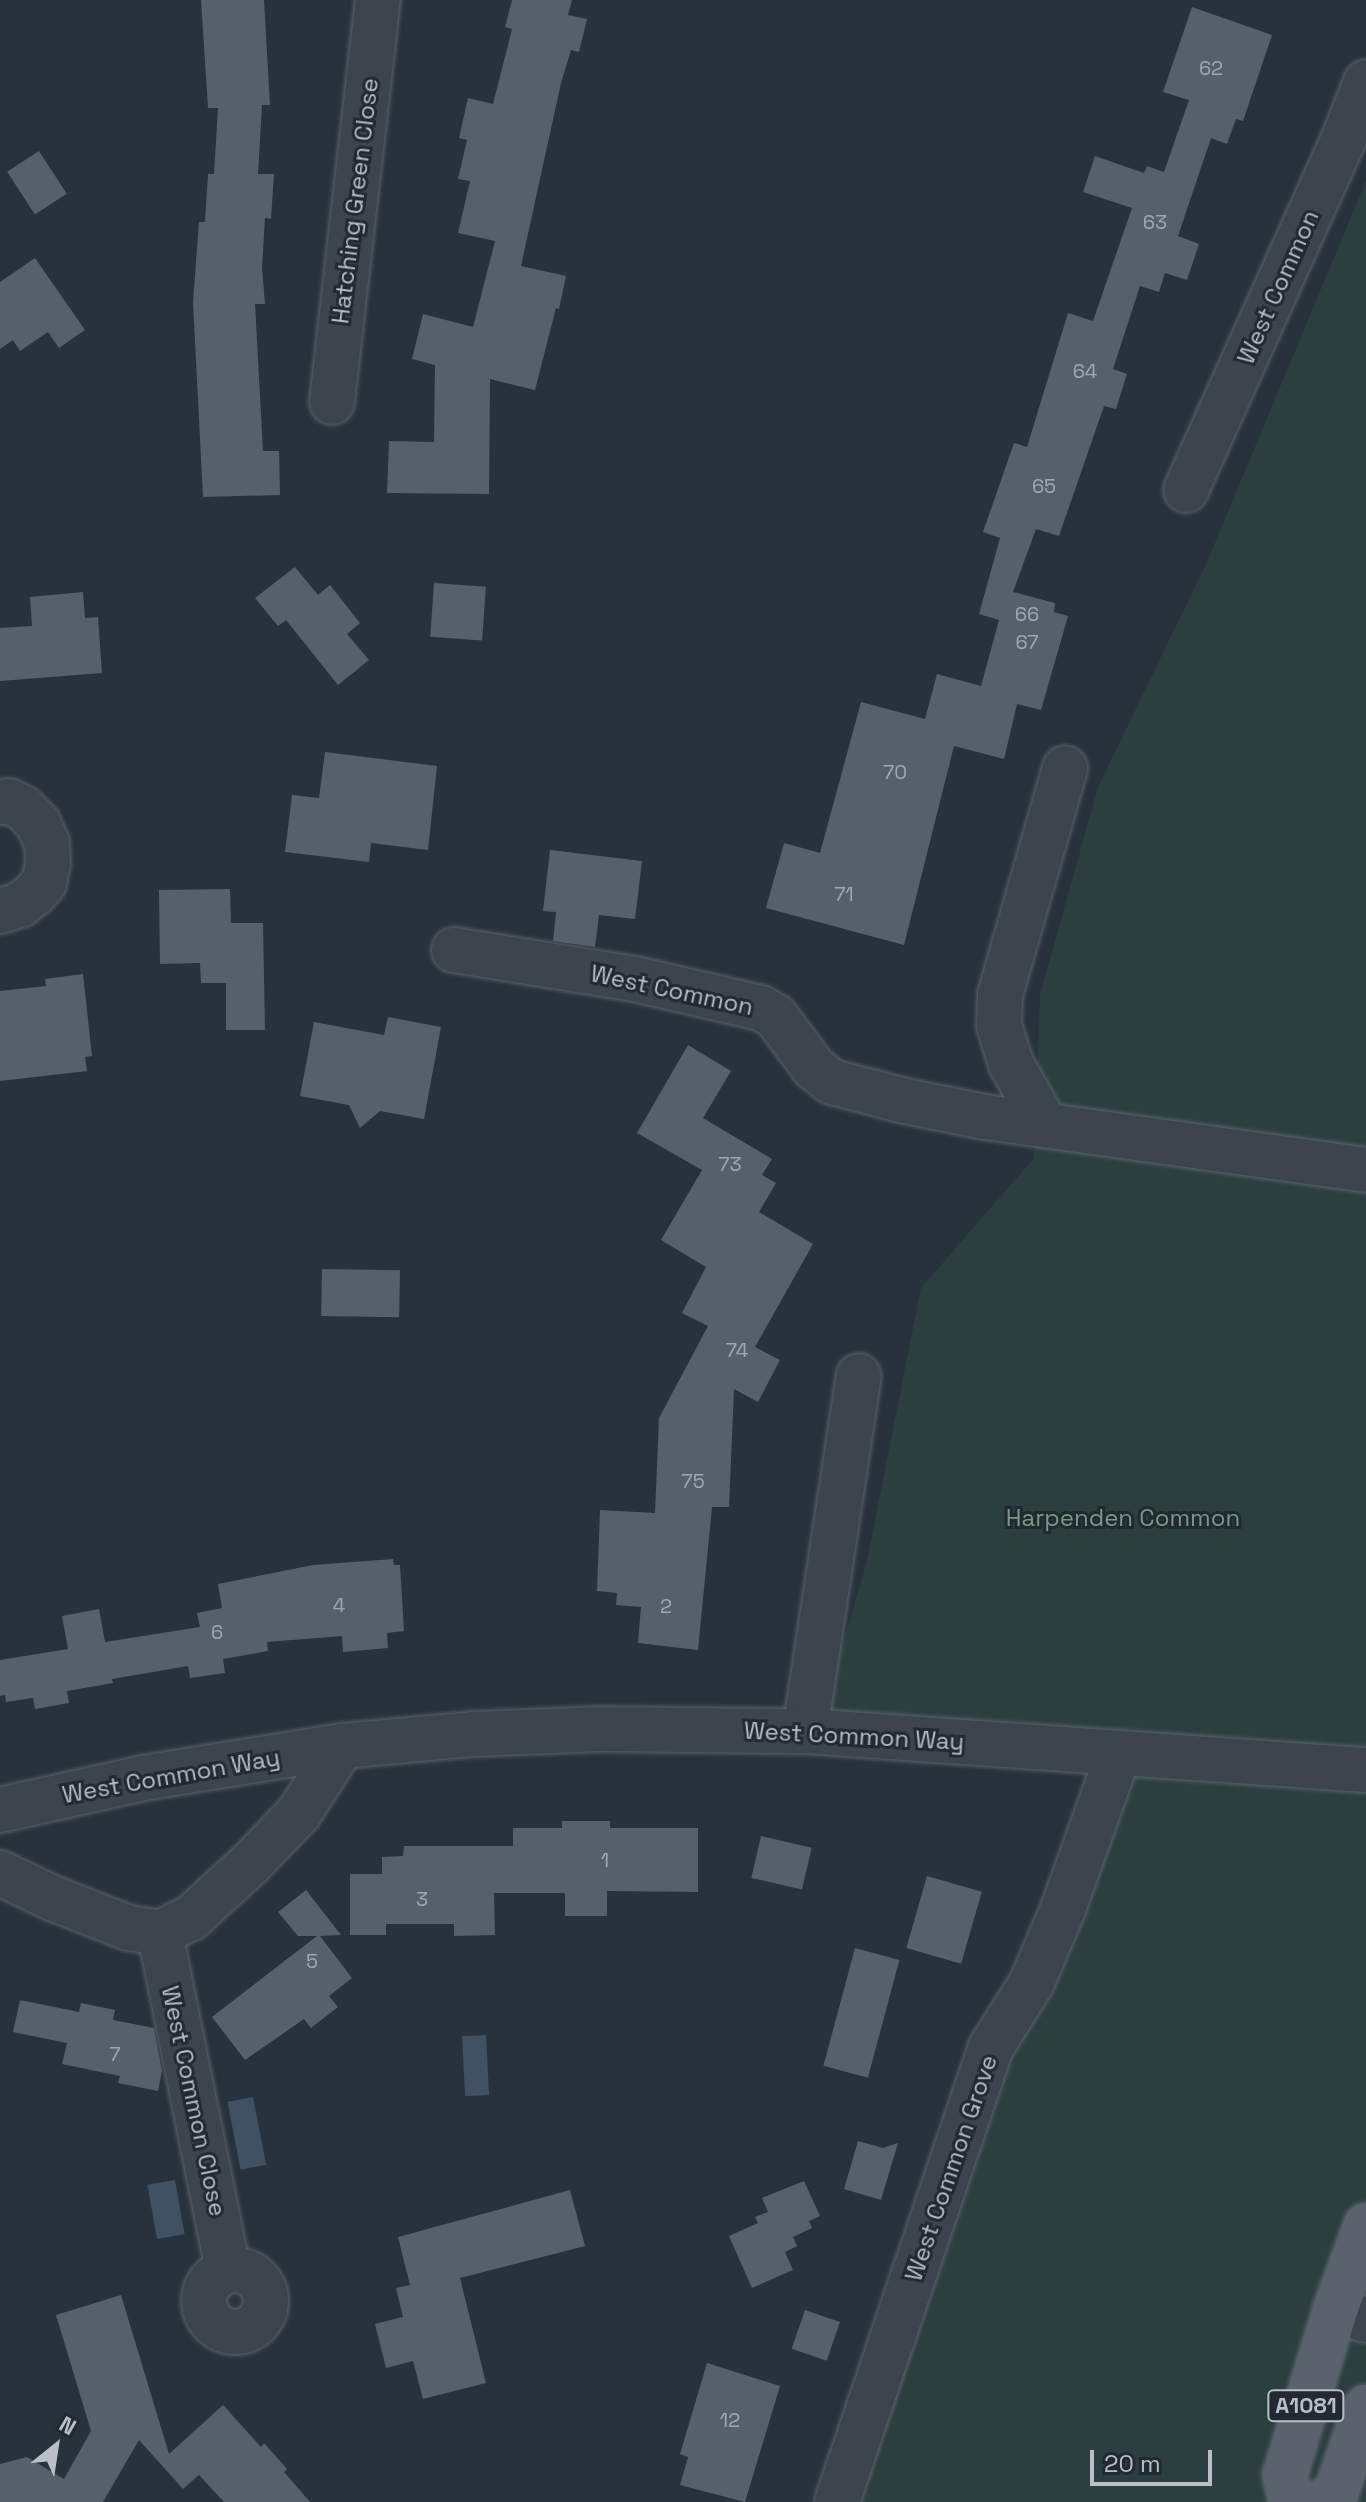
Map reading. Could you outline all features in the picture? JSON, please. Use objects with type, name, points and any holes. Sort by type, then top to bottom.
[{"type":"main road","name":"A1081","points":[[1291,2502],[1285,2475],[1351,2315],[1366,2225]]},
{"type":"main road","name":"A1081","points":[[1322,2502],[1336,2493],[1366,2407]]},
{"type":"street","name":"Hatching Green Close","points":[[332,402],[378,0]]},
{"type":"street","name":"West Common","points":[[1186,490],[1343,141],[1366,82]]},
{"type":"street","points":[[1045,1124],[1011,1064],[999,1025],[1000,995],[1065,768]]},
{"type":"street","points":[[0,802],[9,801],[23,808],[38,823],[47,843],[48,863],[44,883],[34,894],[20,905],[0,911]]},
{"type":"street","name":"West Common","points":[[454,950],[635,979],[761,1008],[776,1017],[814,1068],[832,1082],[931,1107],[1366,1170]]},
{"type":"street","points":[[805,1731],[859,1376]]},
{"type":"street","name":"West Common Way","points":[[0,1810],[143,1778],[342,1746],[475,1734],[600,1729],[805,1731],[1366,1770]]},
{"type":"street","points":[[0,1873],[116,1923],[160,1933],[191,1918],[250,1864],[299,1813],[342,1746]]},
{"type":"street","name":"West Common Grove","points":[[837,2502],[990,2049],[1038,1967],[1063,1909],[1119,1753]]},
{"type":"street","name":"West Common Close","points":[[160,1933],[228,2270]]},
{"type":"green space","name":"Harpenden Common","points":[[1366,181],[1366,2502],[854,2502],[1108,1764],[816,1735],[867,1561],[921,1288],[1034,1158],[1040,995],[1098,787],[1207,562]]},
{"type":"water","points":[[486,2035],[489,2095],[465,2096],[462,2036]]},
{"type":"water","points":[[253,2097],[266,2165],[241,2170],[227,2102]]},
{"type":"water","points":[[175,2180],[185,2234],[157,2239],[147,2185]]},
{"type":"building","points":[[201,0],[264,0],[270,105],[262,105],[258,174],[274,174],[271,219],[265,218],[262,268],[265,304],[255,304],[263,451],[279,451],[280,495],[203,497],[193,302],[199,222],[205,222],[208,174],[214,174],[218,108],[208,108]]},
{"type":"building","points":[[512,0],[572,0],[568,15],[587,19],[579,52],[571,50],[561,83],[521,266],[566,276],[559,309],[556,308],[535,390],[490,379],[489,494],[387,493],[389,441],[434,442],[435,365],[412,359],[423,314],[473,327],[495,241],[458,233],[470,181],[458,179],[467,140],[459,138],[468,98],[493,104],[512,29],[505,27]]},
{"type":"building","points":[[1192,7],[1272,35],[1243,121],[1236,119],[1227,144],[1211,138],[1178,236],[1199,244],[1187,280],[1165,273],[1159,292],[1140,286],[1113,369],[1127,374],[1116,409],[1104,406],[1059,536],[1036,529],[1013,592],[1055,603],[1054,612],[1068,616],[1041,710],[1017,704],[1004,759],[954,746],[904,945],[766,908],[784,843],[820,853],[861,702],[925,719],[937,674],[981,686],[999,620],[979,614],[1000,538],[983,532],[1014,443],[1027,447],[1068,313],[1093,321],[1132,208],[1083,192],[1095,156],[1144,173],[1147,166],[1164,172],[1189,100],[1163,92]]},
{"type":"building","points":[[39,151],[67,194],[35,214],[7,172]]},
{"type":"building","points":[[35,258],[85,330],[59,348],[48,332],[20,351],[13,340],[0,349],[0,282]]},
{"type":"building","points":[[295,567],[318,595],[330,585],[360,623],[347,634],[369,660],[338,685],[286,620],[278,626],[255,598]]},
{"type":"building","points":[[434,583],[486,587],[482,640],[430,637]]},
{"type":"building","points":[[83,592],[85,618],[98,617],[102,673],[0,681],[0,628],[32,626],[30,597]]},
{"type":"building","points":[[325,752],[437,766],[428,850],[371,843],[369,862],[285,852],[292,795],[319,798]]},
{"type":"building","points":[[550,850],[642,861],[635,919],[599,915],[595,947],[553,941],[556,912],[543,911]]},
{"type":"building","points":[[230,889],[231,923],[263,923],[265,1030],[226,1030],[226,983],[201,983],[200,963],[160,964],[159,890]]},
{"type":"building","points":[[83,974],[92,1056],[85,1057],[87,1071],[0,1081],[0,991],[46,986],[45,979]]},
{"type":"building","points":[[388,1017],[441,1027],[424,1119],[380,1111],[360,1128],[349,1105],[300,1096],[314,1022],[384,1035]]},
{"type":"building","points":[[688,1045],[731,1071],[703,1118],[772,1159],[762,1175],[776,1183],[759,1212],[813,1244],[755,1347],[780,1360],[758,1402],[734,1389],[729,1507],[712,1507],[698,1650],[638,1643],[641,1607],[616,1605],[617,1593],[597,1591],[600,1510],[655,1513],[659,1418],[708,1326],[682,1313],[706,1267],[661,1240],[702,1170],[637,1133]]},
{"type":"building","points":[[322,1269],[400,1270],[399,1317],[321,1316]]},
{"type":"building","points":[[393,1559],[394,1565],[400,1565],[404,1631],[387,1633],[388,1648],[343,1652],[342,1636],[267,1642],[268,1651],[223,1659],[225,1673],[190,1678],[188,1666],[112,1679],[113,1683],[67,1691],[69,1703],[35,1709],[33,1698],[6,1702],[5,1695],[0,1696],[0,1660],[68,1649],[62,1616],[99,1609],[105,1642],[200,1627],[197,1613],[222,1608],[218,1584],[313,1565]]},
{"type":"building","points":[[562,1821],[610,1821],[610,1828],[698,1828],[698,1892],[607,1891],[607,1916],[565,1916],[565,1893],[494,1893],[495,1935],[454,1936],[454,1924],[386,1924],[386,1935],[350,1935],[350,1874],[382,1874],[382,1857],[403,1856],[404,1846],[513,1846],[513,1828],[562,1828]]},
{"type":"building","points":[[761,1836],[812,1848],[802,1890],[751,1878]]},
{"type":"building","points":[[927,1876],[982,1892],[961,1964],[906,1948]]},
{"type":"building","points":[[306,1890],[341,1935],[320,1936],[352,1978],[329,1996],[338,2007],[311,2028],[304,2019],[245,2060],[212,2017],[317,1936],[298,1936],[278,1912]]},
{"type":"building","points":[[855,1948],[899,1960],[868,2078],[823,2066]]},
{"type":"building","points":[[20,2000],[79,2012],[81,2003],[115,2010],[113,2020],[154,2028],[162,2071],[158,2091],[118,2083],[120,2076],[62,2064],[67,2043],[13,2032]]},
{"type":"building","points":[[858,2141],[883,2148],[898,2143],[881,2200],[844,2189]]},
{"type":"building","points":[[804,2181],[820,2216],[809,2221],[812,2228],[793,2237],[797,2246],[785,2252],[793,2270],[752,2288],[729,2236],[758,2223],[755,2217],[768,2212],[762,2198]]},
{"type":"building","points":[[570,2190],[585,2246],[460,2278],[486,2383],[423,2399],[413,2361],[386,2368],[375,2324],[403,2317],[396,2288],[410,2285],[398,2237]]},
{"type":"building","points":[[121,2295],[169,2454],[223,2405],[261,2447],[264,2443],[310,2502],[224,2502],[199,2475],[183,2489],[139,2440],[103,2502],[0,2502],[0,2464],[27,2457],[64,2479],[91,2431],[56,2315]]},
{"type":"building","points":[[805,2310],[840,2322],[827,2361],[792,2349]]},
{"type":"building","points":[[707,2363],[780,2386],[745,2502],[680,2485],[688,2457],[680,2454]]}]
